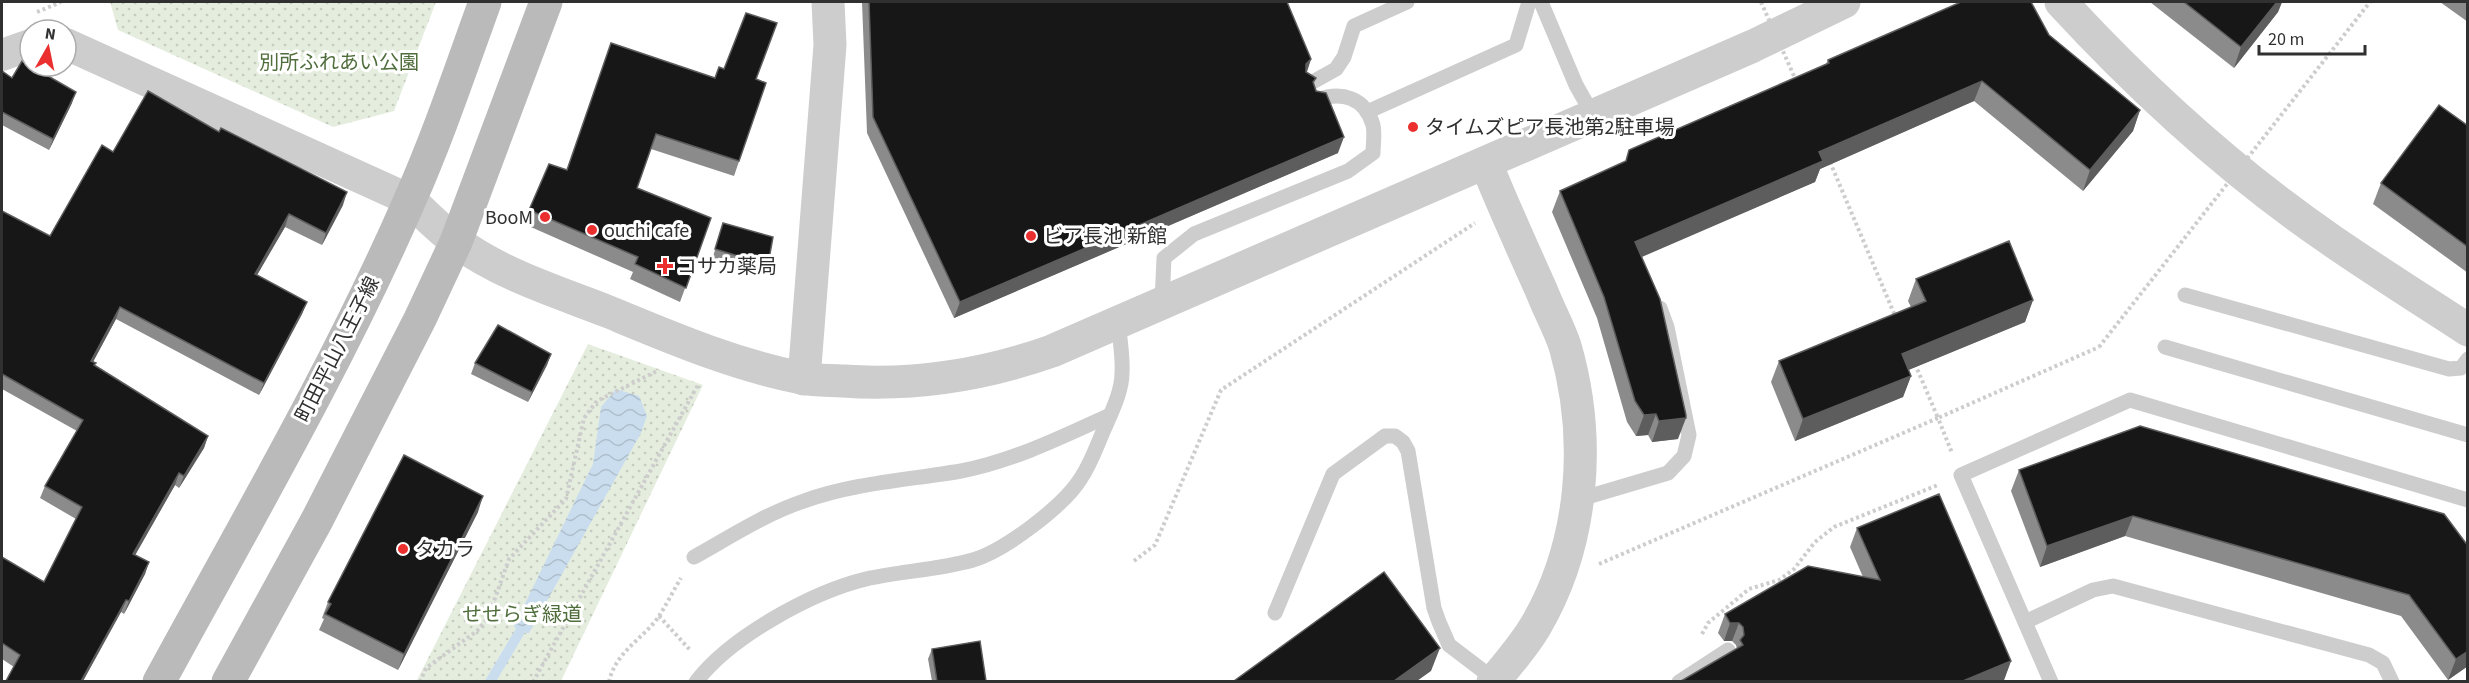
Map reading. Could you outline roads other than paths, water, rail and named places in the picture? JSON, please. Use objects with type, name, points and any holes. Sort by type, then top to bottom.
[{"type":"main road","name":"町田平山八王子線","points":[[159,681],[350,326],[410,200],[485,2]]},
{"type":"main road","points":[[228,681],[317,520],[415,330],[456,242],[546,2]]},
{"type":"street","points":[[804,379],[830,45],[828,2]]},
{"type":"street","points":[[78,49],[410,200],[456,242],[498,267],[684,343],[736,361],[804,379],[870,383],[956,378],[1022,362],[1118,323],[1594,117],[1753,46],[1844,2]]},
{"type":"street","points":[[2061,2],[2134,77],[2225,159],[2329,238],[2468,330]]},
{"type":"street","points":[[2,55],[18,49]]},
{"type":"street","points":[[1486,163],[1564,345],[1575,390],[1580,430],[1580,472],[1572,537],[1551,594],[1525,643],[1494,681]]},
{"type":"lane","points":[[1310,84],[1336,69],[1344,57],[1354,26],[1407,2]]},
{"type":"lane","points":[[1367,112],[1516,45],[1529,2]]},
{"type":"lane","points":[[1541,2],[1576,85],[1594,117]]},
{"type":"lane","points":[[1162,303],[1164,258],[1194,234],[1348,171],[1372,153],[1373,126],[1367,112],[1356,100],[1341,94],[1317,100]]},
{"type":"lane","points":[[2185,295],[2449,369],[2461,368],[2468,359]]},
{"type":"lane","points":[[1577,500],[1668,473],[1684,456],[1689,435],[1667,327],[1656,298]]},
{"type":"lane","points":[[696,681],[717,660],[768,621],[837,588],[865,579],[975,560],[997,550],[1053,509],[1080,480],[1110,415],[1123,374],[1118,323]]},
{"type":"lane","points":[[2165,347],[2468,435]]},
{"type":"lane","points":[[2051,681],[1961,475],[2130,400],[2468,500]]},
{"type":"lane","points":[[694,557],[749,526],[803,501],[840,489],[993,463],[1051,442],[1110,415]]},
{"type":"lane","points":[[1275,613],[1333,474],[1385,436],[1395,436],[1403,442],[1408,452],[1434,608],[1444,636],[1449,645],[1494,681]]},
{"type":"lane","points":[[2025,622],[2093,590],[2113,586],[2369,655],[2382,663],[2392,681]]},
{"type":"lane","points":[[1679,681],[1728,650]]},
{"type":"water","points":[[616,389],[639,396],[647,416],[641,433],[529,633],[519,633],[514,626],[593,464],[601,407]]},
{"type":"waterway","points":[[490,682],[519,633]]},
{"type":"place","name":"タイムズピア長池第2駐車場","points":[[1413,127]]},
{"type":"place","name":"BooM","points":[[545,217]]},
{"type":"place","name":"ouchi cafe","points":[[592,230]]},
{"type":"place","name":"ビア長池 新館","points":[[1031,236]]},
{"type":"place","name":"コサカ薬局","points":[[665,266]]},
{"type":"place","name":"タカラ","points":[[403,549]]},
{"type":"park label","name":"別所ふれあい公園","points":[[339,62]]},
{"type":"park label","name":"せせらぎ緑道","points":[[522,614]]}]
